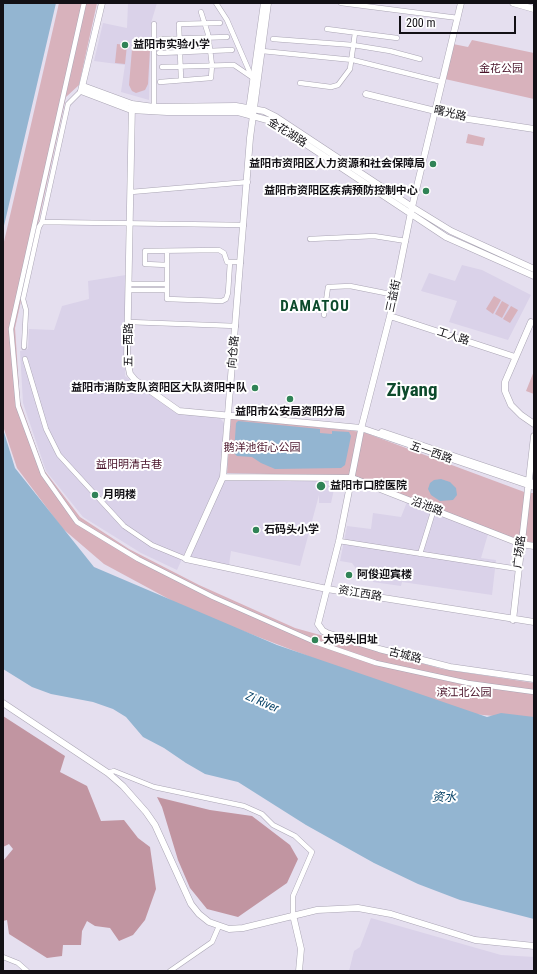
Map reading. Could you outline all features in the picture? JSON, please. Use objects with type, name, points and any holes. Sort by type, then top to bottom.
[{"type":"street","points":[[84,3],[11,329],[18,406],[42,474],[77,522],[138,559],[213,597],[325,646],[376,663],[468,683],[534,692]]},
{"type":"street","points":[[24,347],[26,310],[23,299],[38,227],[42,222],[68,104],[82,88],[102,3]]},
{"type":"street","points":[[216,3],[227,20],[248,71],[254,78]]},
{"type":"street","name":"向仓路","points":[[186,559],[223,477],[248,182],[251,111],[264,3]]},
{"type":"street","name":"向仓路","points":[[251,111],[262,51],[268,3]]},
{"type":"street","points":[[341,3],[458,18]]},
{"type":"street","name":"三益街","points":[[327,589],[339,541],[362,427],[395,295],[412,215],[412,207],[461,3]]},
{"type":"street","points":[[513,3],[534,9]]},
{"type":"street","points":[[160,82],[211,78],[212,66],[208,38],[201,12]]},
{"type":"street","points":[[181,80],[179,24],[220,23]]},
{"type":"street","points":[[154,24],[154,106]]},
{"type":"street","points":[[327,29],[397,38]]},
{"type":"street","points":[[300,83],[335,86],[347,74],[352,60],[355,33]]},
{"type":"street","points":[[161,39],[227,37]]},
{"type":"street","points":[[273,39],[390,51],[420,59]]},
{"type":"street","points":[[159,54],[232,50]]},
{"type":"street","points":[[262,51],[352,60],[442,82]]},
{"type":"street","points":[[162,67],[234,65],[254,78]]},
{"type":"street","points":[[82,88],[132,107],[154,106],[251,111],[276,117],[451,231],[534,268]]},
{"type":"street","name":"曙光路","points":[[366,94],[468,119],[534,130]]},
{"type":"street","name":"金花湖路","points":[[132,107],[167,112],[251,111],[271,121],[446,237],[534,276]]},
{"type":"street","name":"五一西路","points":[[132,107],[129,322],[127,358],[130,374],[162,400],[179,411],[228,412],[362,427],[531,485]]},
{"type":"street","points":[[131,192],[248,182]]},
{"type":"street","points":[[42,222],[244,225]]},
{"type":"street","points":[[310,238],[374,236],[406,241]]},
{"type":"street","points":[[167,250],[167,299],[222,301],[226,299],[228,293],[230,262]]},
{"type":"street","points":[[167,264],[144,264],[145,251],[219,250],[224,252],[227,262],[241,262]]},
{"type":"street","points":[[129,287],[167,284]]},
{"type":"street","points":[[324,315],[328,287],[350,286],[395,295]]},
{"type":"street","points":[[129,287],[167,290]]},
{"type":"street","name":"工人路","points":[[390,316],[515,357]]},
{"type":"street","points":[[129,322],[236,326]]},
{"type":"street","points":[[531,322],[505,382],[507,398],[521,415],[534,424]]},
{"type":"street","points":[[25,359],[46,429],[59,455],[124,526],[152,546],[186,559]]},
{"type":"street","name":"广场路","points":[[513,620],[521,544],[531,485],[534,436]]},
{"type":"street","name":"沿池路","points":[[223,477],[352,478],[521,544],[534,546]]},
{"type":"street","points":[[420,554],[434,509]]},
{"type":"street","points":[[339,541],[518,569]]},
{"type":"street","name":"资江西路","points":[[186,559],[327,589],[513,620],[534,622]]},
{"type":"street","name":"古城路","points":[[327,589],[318,624],[323,631],[379,650],[450,667],[534,679]]},
{"type":"street","points":[[3,703],[108,773],[124,786],[155,825],[191,904],[199,914],[209,922],[229,928],[243,928],[317,910],[338,908],[374,910],[475,940],[534,946]]},
{"type":"street","points":[[108,773],[114,770],[154,787],[244,806],[262,814],[273,825],[295,836],[312,852],[293,896],[293,915],[301,950],[299,971]]},
{"type":"street","points":[[170,971],[212,942],[219,926]]},
{"type":"street","points":[[3,957],[18,963],[27,971]]},
{"type":"shaded area","name":"益阳市实验小学","points":[[128,3],[157,3],[151,23],[149,100],[121,92],[125,65],[94,61],[103,23],[127,28]]},
{"type":"shaded area","points":[[462,265],[482,270],[531,295],[508,340],[449,322],[457,301],[421,291],[429,273],[455,281]]},
{"type":"shaded area","name":"益阳明清古巷","points":[[126,275],[125,376],[176,413],[219,417],[224,423],[220,476],[177,570],[141,553],[83,517],[46,471],[23,403],[20,351],[28,349],[29,329],[54,330],[62,306],[89,299],[88,281]]},
{"type":"shaded area","name":"石码头小学","points":[[224,479],[336,480],[331,503],[319,503],[319,495],[300,566],[231,551],[229,565],[190,557]]},
{"type":"shaded area","points":[[407,502],[488,534],[481,558],[496,560],[492,595],[402,582],[401,586],[373,582],[373,578],[362,577],[352,563],[340,561],[347,526],[371,529],[373,513],[401,517]]},
{"type":"shaded area","points":[[3,716],[65,756],[60,772],[87,786],[101,821],[124,820],[138,838],[150,847],[156,889],[145,920],[133,935],[119,941],[110,928],[95,926],[87,921],[82,931],[81,945],[63,945],[62,956],[47,958],[9,934],[7,920],[3,921],[3,861],[13,849],[9,844],[3,847]]},
{"type":"shaded area","points":[[157,797],[210,810],[252,816],[290,845],[298,859],[287,883],[238,917],[207,909],[190,888],[178,860],[162,807]]},
{"type":"shaded area","points":[[371,918],[501,955],[534,957],[534,971],[349,971],[354,951],[360,947]]},
{"type":"green space","name":"滨江北公园","points":[[59,3],[97,3],[79,85],[66,97],[15,328],[20,402],[44,470],[80,517],[129,549],[199,585],[295,628],[442,669],[534,683],[534,720],[453,712],[191,611],[104,564],[62,528],[17,468],[3,426],[3,246]]},
{"type":"green space","name":"金花公园","points":[[472,40],[534,53],[534,99],[445,79],[453,44],[468,47]]},
{"type":"green space","points":[[141,42],[147,45],[150,49],[148,84],[145,90],[136,93],[132,91],[129,85],[132,49],[135,44]]},
{"type":"green space","points":[[117,44],[127,45],[125,64],[115,63]]},
{"type":"green space","points":[[468,134],[485,138],[483,146],[466,143]]},
{"type":"green space","points":[[494,296],[501,300],[493,314],[486,309]]},
{"type":"green space","points":[[502,301],[509,305],[502,318],[495,314]]},
{"type":"green space","points":[[511,306],[518,310],[510,323],[503,319]]},
{"type":"green space","points":[[534,371],[534,394],[526,391]]},
{"type":"green space","name":"鹅洋池街心公园","points":[[231,418],[363,432],[527,493],[534,493],[534,543],[524,542],[352,476],[227,473]]},
{"type":"water","points":[[3,3],[56,3],[3,230]]},
{"type":"water","points":[[238,421],[320,429],[320,433],[332,434],[332,431],[349,432],[351,436],[345,465],[341,468],[275,469],[252,457],[237,456],[234,453],[236,423]]},
{"type":"water","name":"资水","points":[[3,429],[15,468],[94,567],[277,645],[487,717],[501,713],[534,717],[534,919],[460,900],[418,884],[374,863],[306,825],[238,782],[205,774],[164,748],[143,737],[126,717],[113,709],[93,702],[51,694],[32,687],[3,669]]},
{"type":"water","points":[[441,479],[450,482],[456,488],[457,495],[453,500],[440,501],[431,495],[428,489],[430,483],[434,480]]},
{"type":"place","name":"益阳市实验小学","points":[[125,45]]},
{"type":"place","name":"益阳市资阳区人力资源和社会保障局","points":[[433,164]]},
{"type":"place","name":"益阳市资阳区疾病预防控制中心","points":[[426,191]]},
{"type":"place","name":"益阳市消防支队资阳区大队资阳中队","points":[[255,388]]},
{"type":"place","name":"益阳市公安局资阳分局","points":[[290,399]]},
{"type":"place","name":"益阳市口腔医院","points":[[321,486]]},
{"type":"place","name":"月明楼","points":[[95,495]]},
{"type":"place","name":"石码头小学","points":[[256,530]]},
{"type":"place","name":"阿俊迎宾楼","points":[[349,575]]},
{"type":"place","name":"大码头旧址","points":[[315,640]]},
{"type":"district","name":"DAMATOU","points":[[315,307]]},
{"type":"district","name":"Ziyang","points":[[412,391]]},
{"type":"water label","name":"Zi River","points":[[262,703]]}]
